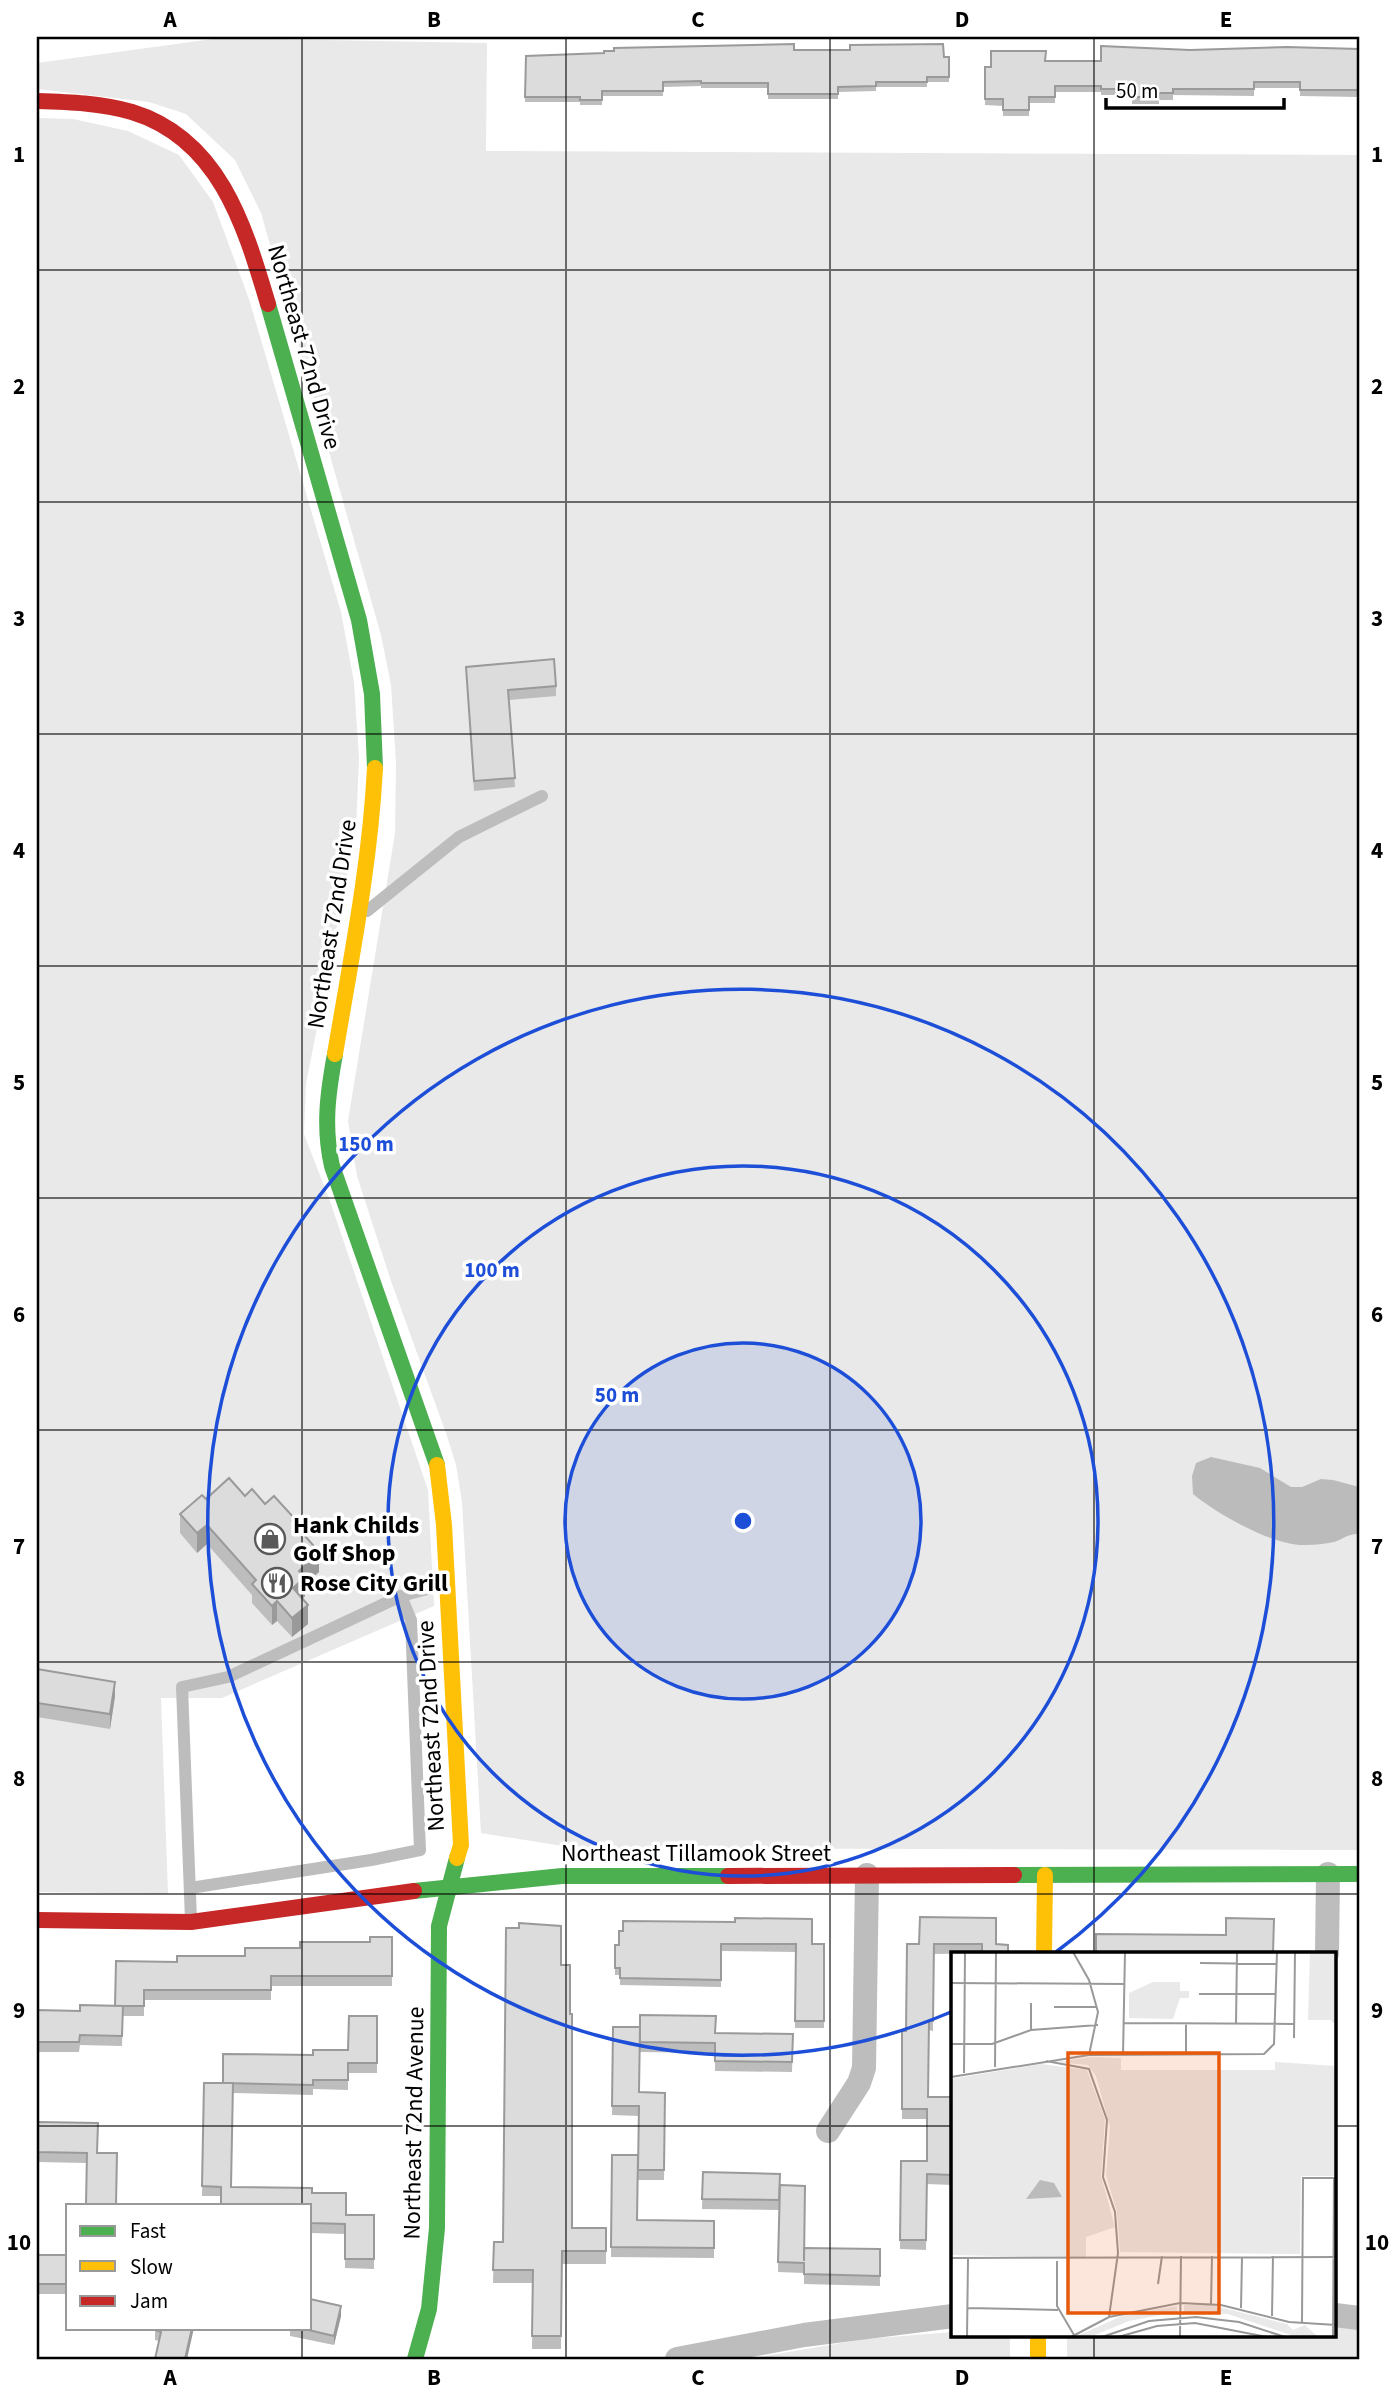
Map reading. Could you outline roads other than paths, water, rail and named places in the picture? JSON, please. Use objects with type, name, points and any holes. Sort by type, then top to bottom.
[{"type":"street","name":"Northeast 72nd Drive","points":[[37,101],[107,106],[133,112],[172,130],[211,166],[228,192],[248,236],[355,607],[372,691],[376,766],[372,828],[327,1101],[327,1141],[338,1187],[431,1444],[442,1494],[461,1845],[448,1886]]},
{"type":"street","points":[[1327,1952],[1328,1874]]},
{"type":"street","name":"Northeast Tillamook Street","points":[[37,1920],[191,1922],[494,1880],[586,1875],[1359,1874]]},
{"type":"street","points":[[828,2131],[859,2083],[864,2068],[867,1875]]},
{"type":"street","points":[[1044,1952],[1045,1875]]},
{"type":"street","name":"Northeast 72nd Avenue","points":[[415,2359],[429,2309],[438,2228],[439,1926],[448,1886]]},
{"type":"street","points":[[1336,2315],[1359,2318]]},
{"type":"street","points":[[677,2359],[817,2333],[951,2316]]},
{"type":"street","points":[[1038,2336],[1038,2359]]},
{"type":"lane","points":[[358,918],[458,837],[542,796]]},
{"type":"lane","points":[[191,1922],[182,1686],[228,1677],[401,1596],[446,1584]]},
{"type":"lane","points":[[190,1888],[420,1850],[411,1620],[401,1596]]},
{"type":"place","name":"Hank Childs Golf Shop","points":[[270,1539]]},
{"type":"place","name":"Rose City Grill","points":[[277,1583]]}]
